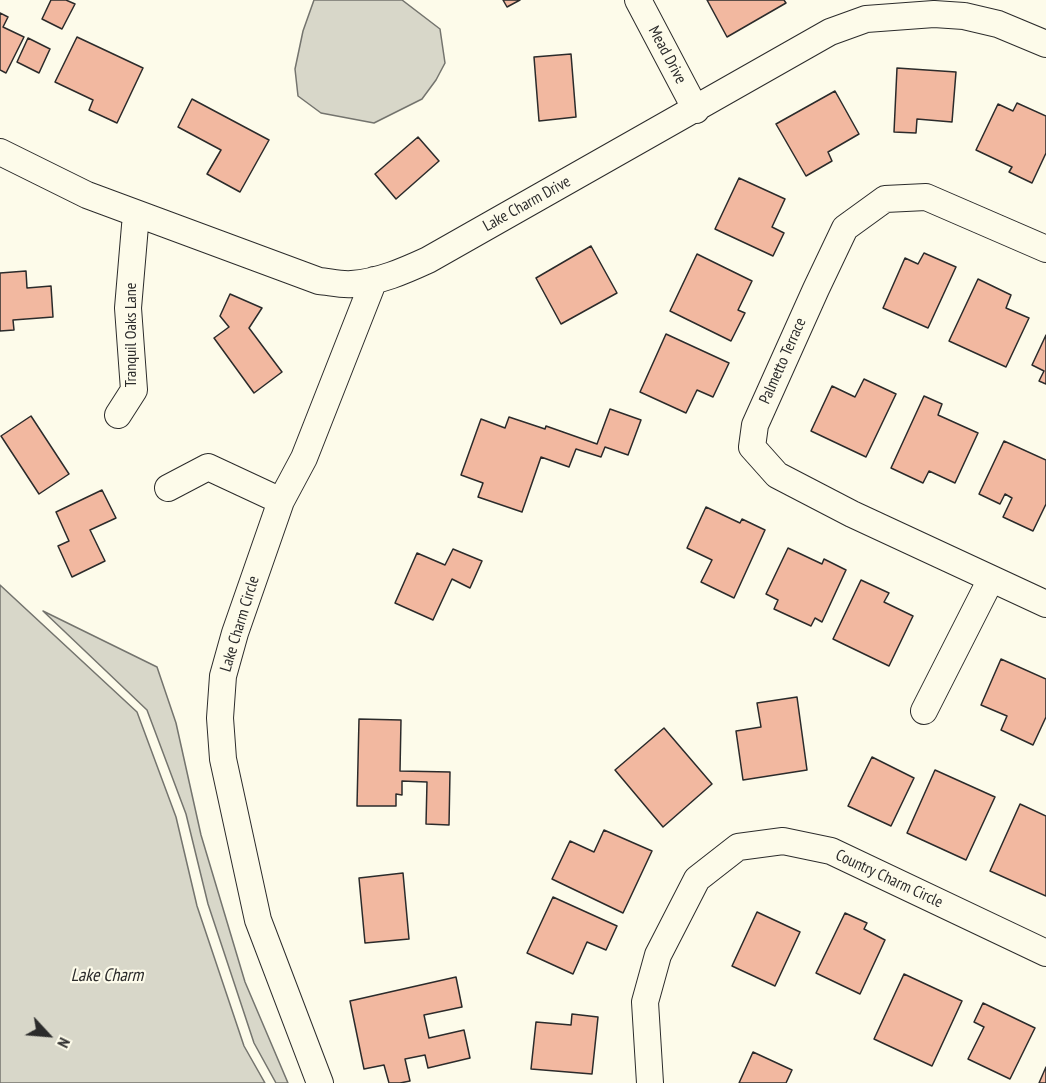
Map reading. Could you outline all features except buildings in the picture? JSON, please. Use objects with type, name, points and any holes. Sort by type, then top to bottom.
[{"type":"street","name":"Mead Drive","points":[[638,0],[696,110]]},
{"type":"street","name":"Lake Charm Drive","points":[[0,152],[87,195],[136,214],[319,282],[350,284],[374,280],[428,260],[830,32],[866,19],[895,16],[963,16],[998,24],[1046,44]]},
{"type":"street","name":"Palmetto Terrace","points":[[1046,249],[926,197],[885,199],[846,228],[807,308],[755,425],[752,447],[777,475],[852,514],[1046,604]]},
{"type":"street","name":"Tranquil Oaks Lane","points":[[118,416],[134,390],[128,308],[136,214]]},
{"type":"street","name":"Lake Charm Circle","points":[[320,1083],[258,920],[223,759],[220,718],[223,676],[281,501],[304,458],[374,280]]},
{"type":"street","points":[[168,488],[208,467],[281,501]]},
{"type":"street","points":[[924,711],[991,579]]},
{"type":"street","name":"Country Charm Circle","points":[[650,1083],[645,1002],[658,955],[697,879],[738,847],[783,841],[831,851],[1046,953]]},
{"type":"water","points":[[314,0],[402,0],[440,29],[445,63],[422,99],[374,123],[321,113],[298,96],[295,69],[303,31]]},
{"type":"water","name":"Lake Charm","points":[[0,585],[137,712],[176,817],[197,906],[244,1046],[265,1083],[0,1083]]},
{"type":"water","points":[[43,611],[157,667],[176,723],[201,835],[245,982],[288,1083],[276,1083],[254,1043],[208,904],[186,814],[147,710]]}]
